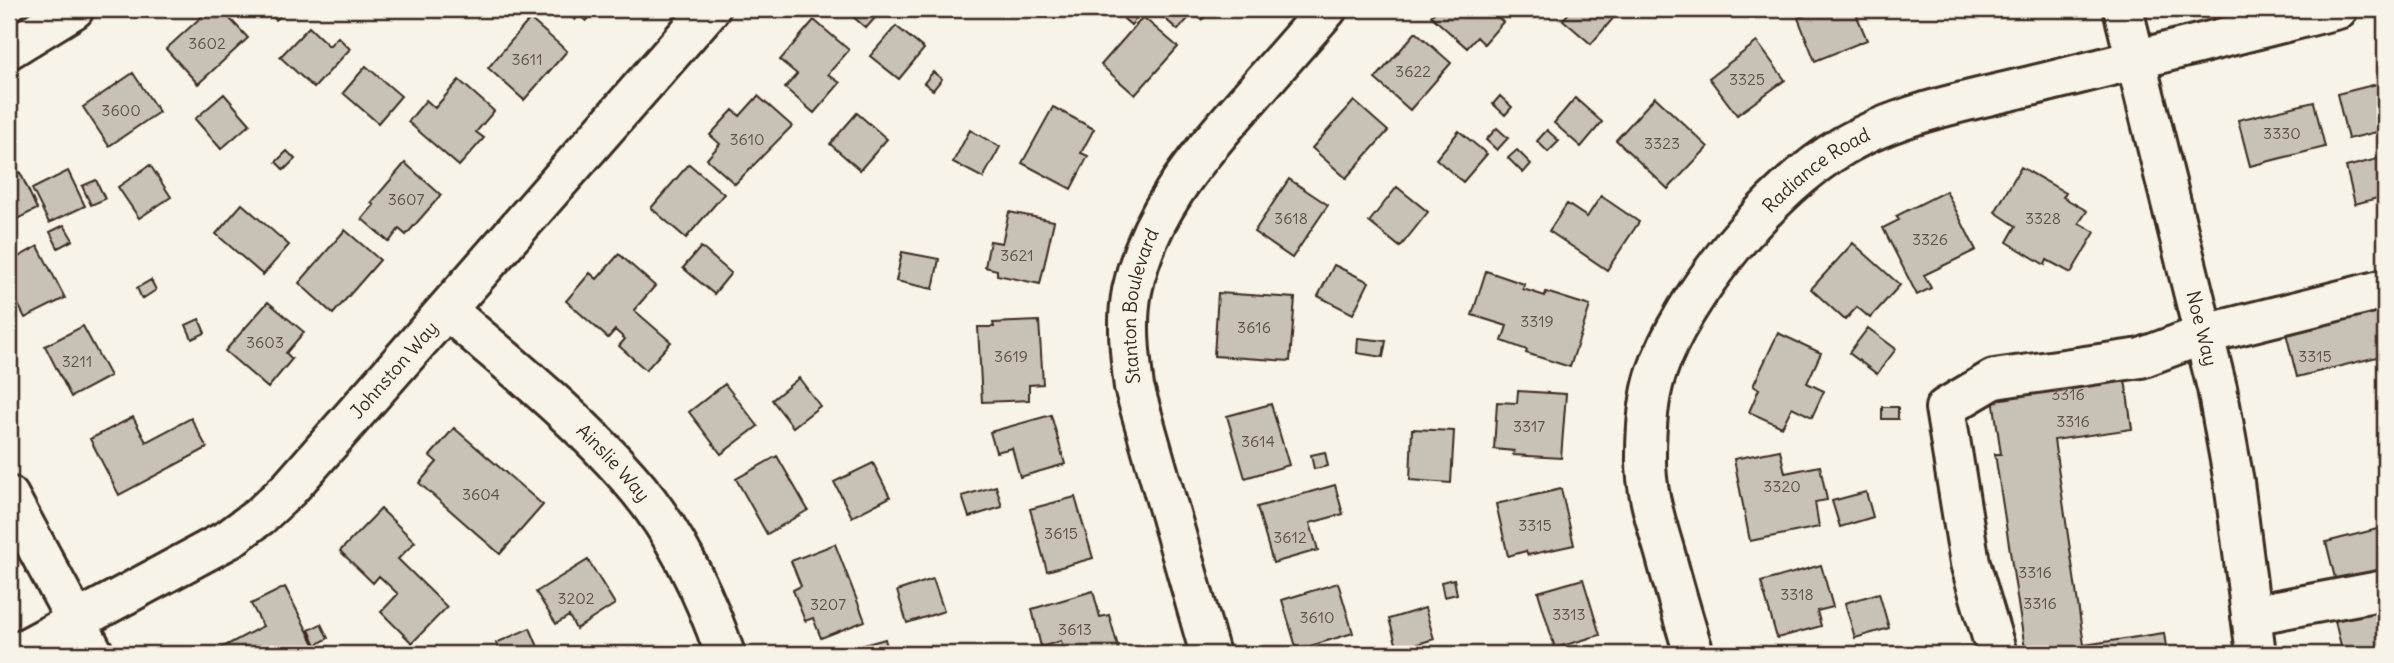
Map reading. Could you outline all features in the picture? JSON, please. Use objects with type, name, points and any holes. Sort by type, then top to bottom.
[{"type":"street","points":[[9,49],[74,9]]},
{"type":"street","name":"Johnston Way","points":[[15,654],[86,638],[260,516],[289,489],[710,9]]},
{"type":"street","name":"Stanton Boulevard","points":[[1209,654],[1134,387],[1129,349],[1132,292],[1145,247],[1161,211],[1192,163],[1327,9]]},
{"type":"street","name":"Noe Way","points":[[2123,9],[2205,334],[2234,482],[2256,654]]},
{"type":"street","name":"Radiance Road","points":[[1694,654],[1649,491],[1646,458],[1649,408],[1656,375],[1671,336],[1689,304],[1721,261],[1766,209],[1842,146],[1876,130],[1951,106],[2338,9]]},
{"type":"street","points":[[1997,654],[1970,564],[1945,408],[1994,379],[2141,358],[2205,334],[2385,289]]},
{"type":"street","name":"Ainslie Way","points":[[447,310],[573,419],[630,478],[670,534],[711,612],[725,654]]},
{"type":"street","points":[[9,496],[86,638]]},
{"type":"street","points":[[2251,615],[2385,590]]},
{"type":"building","points":[[210,9],[221,9],[248,38],[198,84],[166,49]]},
{"type":"building","points":[[263,9],[287,9],[276,20]]},
{"type":"building","points":[[562,9],[597,9],[586,21],[579,15],[575,20]]},
{"type":"building","points":[[844,9],[883,9],[866,28]]},
{"type":"building","points":[[1132,9],[1139,15],[1131,25],[1124,19]]},
{"type":"building","points":[[1154,9],[1212,9],[1202,20],[1193,13],[1178,30]]},
{"type":"building","points":[[1438,9],[1500,9],[1495,14],[1503,22],[1484,44],[1477,37],[1467,48],[1431,16]]},
{"type":"building","points":[[1572,9],[1608,9],[1616,15],[1591,44],[1563,20]]},
{"type":"building","points":[[1811,9],[1854,9],[1867,40],[1815,61],[1798,18],[1812,12]]},
{"type":"building","points":[[1143,17],[1178,47],[1135,95],[1101,65]]},
{"type":"building","points":[[530,19],[567,51],[524,100],[488,68]]},
{"type":"building","points":[[814,20],[849,50],[828,74],[840,83],[814,113],[785,88],[797,74],[780,60]]},
{"type":"building","points":[[896,26],[924,49],[899,79],[870,56]]},
{"type":"building","points":[[309,27],[329,46],[338,37],[350,49],[314,88],[280,57]]},
{"type":"building","points":[[1416,32],[1451,63],[1410,110],[1375,79]]},
{"type":"building","points":[[1757,42],[1785,80],[1737,115],[1709,78]]},
{"type":"building","points":[[366,66],[401,96],[378,123],[343,93]]},
{"type":"building","points":[[933,72],[942,79],[933,90],[924,83]]},
{"type":"building","points":[[133,73],[159,112],[109,146],[83,107]]},
{"type":"building","points":[[459,80],[494,111],[476,132],[484,138],[459,166],[408,122],[426,100],[435,108]]},
{"type":"building","points":[[2385,82],[2385,130],[2348,139],[2337,94]]},
{"type":"building","points":[[224,94],[250,124],[221,149],[195,119]]},
{"type":"building","points":[[758,96],[792,126],[735,184],[707,159],[720,144],[710,135],[733,110],[740,116]]},
{"type":"building","points":[[1500,96],[1512,107],[1505,115],[1493,104]]},
{"type":"building","points":[[1655,97],[1708,147],[1668,189],[1616,140]]},
{"type":"building","points":[[1575,98],[1602,122],[1581,147],[1554,123]]},
{"type":"building","points":[[1354,101],[1388,131],[1346,178],[1312,148]]},
{"type":"building","points":[[2314,102],[2325,147],[2250,166],[2238,120]]},
{"type":"building","points":[[1053,107],[1094,129],[1081,153],[1088,156],[1071,189],[1022,163]]},
{"type":"building","points":[[857,113],[887,139],[860,170],[830,144]]},
{"type":"building","points":[[1497,128],[1508,138],[1497,150],[1486,140]]},
{"type":"building","points":[[970,130],[1000,147],[983,178],[953,162]]},
{"type":"building","points":[[1547,130],[1559,141],[1548,152],[1537,141]]},
{"type":"building","points":[[1459,131],[1487,154],[1463,182],[1436,159]]},
{"type":"building","points":[[1517,150],[1531,164],[1523,173],[1508,158]]},
{"type":"building","points":[[287,151],[295,159],[284,170],[276,162]]},
{"type":"building","points":[[2385,157],[2385,196],[2355,204],[2346,167]]},
{"type":"building","points":[[405,163],[441,195],[406,235],[399,229],[389,242],[362,219],[374,205],[371,203]]},
{"type":"building","points":[[689,164],[724,194],[686,238],[651,208]]},
{"type":"building","points":[[150,165],[171,197],[139,218],[118,187]]},
{"type":"building","points":[[2021,167],[2066,193],[2063,197],[2087,211],[2079,223],[2095,232],[2071,273],[2047,260],[2045,265],[2007,242],[2016,226],[1995,212]]},
{"type":"building","points":[[68,171],[85,206],[49,223],[32,189]]},
{"type":"building","points":[[20,172],[37,209],[9,223],[9,178]]},
{"type":"building","points":[[1289,179],[1328,205],[1292,258],[1254,232]]},
{"type":"building","points":[[96,180],[105,199],[91,205],[82,186]]},
{"type":"building","points":[[1397,187],[1428,212],[1400,247],[1369,222]]},
{"type":"building","points":[[1946,191],[1976,250],[1924,275],[1931,288],[1917,295],[1883,228],[1899,220],[1896,216]]},
{"type":"building","points":[[1601,196],[1639,222],[1607,270],[1549,231],[1567,204],[1587,217]]},
{"type":"building","points":[[242,204],[289,245],[263,275],[216,234]]},
{"type":"building","points":[[1009,212],[1054,221],[1040,284],[997,275],[997,270],[985,267],[990,241],[1002,243]]},
{"type":"building","points":[[64,225],[73,240],[58,248],[50,232]]},
{"type":"building","points":[[345,230],[380,260],[333,314],[299,283]]},
{"type":"building","points":[[1853,243],[1900,285],[1870,318],[1857,307],[1845,320],[1811,289]]},
{"type":"building","points":[[38,246],[65,298],[25,318],[9,286],[9,262]]},
{"type":"building","points":[[701,247],[731,273],[714,294],[683,268]]},
{"type":"building","points":[[902,252],[939,259],[933,289],[896,281]]},
{"type":"building","points":[[619,254],[655,286],[634,310],[671,342],[646,370],[619,346],[625,339],[615,330],[608,338],[566,301],[590,273],[597,279]]},
{"type":"building","points":[[1334,265],[1369,282],[1353,314],[1318,296]]},
{"type":"building","points":[[1486,271],[1524,284],[1523,289],[1545,296],[1546,292],[1590,306],[1570,367],[1526,353],[1527,350],[1502,341],[1507,326],[1472,315]]},
{"type":"building","points":[[151,280],[156,290],[142,299],[137,288]]},
{"type":"building","points":[[1218,293],[1295,298],[1290,361],[1214,356]]},
{"type":"building","points":[[2385,300],[2385,355],[2297,377],[2284,325]]},
{"type":"building","points":[[268,302],[304,332],[286,353],[292,359],[268,388],[225,351]]},
{"type":"building","points":[[199,319],[205,333],[192,339],[186,325]]},
{"type":"building","points":[[1039,321],[1043,384],[1029,385],[1029,400],[982,402],[978,327],[994,327],[993,323]]},
{"type":"building","points":[[83,326],[110,376],[71,397],[45,346]]},
{"type":"building","points":[[1868,328],[1896,349],[1877,374],[1849,353]]},
{"type":"building","points":[[1778,333],[1821,353],[1807,383],[1824,391],[1812,417],[1792,407],[1782,427],[1749,412],[1759,389],[1753,386]]},
{"type":"building","points":[[1358,338],[1386,341],[1383,357],[1357,353]]},
{"type":"building","points":[[2124,372],[2132,429],[2054,440],[2084,645],[2164,633],[2167,654],[2034,654],[2033,648],[2025,649],[1995,454],[2001,454],[1992,391]]},
{"type":"building","points":[[799,378],[820,406],[793,427],[772,400]]},
{"type":"building","points":[[725,384],[758,426],[721,454],[689,412]]},
{"type":"building","points":[[1518,391],[1566,394],[1561,458],[1513,455],[1514,451],[1494,449],[1497,402],[1517,403]]},
{"type":"building","points":[[1271,404],[1289,465],[1245,478],[1227,416]]},
{"type":"building","points":[[1882,407],[1898,407],[1898,419],[1882,419]]},
{"type":"building","points":[[1051,415],[1065,464],[1020,477],[1012,448],[996,452],[990,432]]},
{"type":"building","points":[[133,417],[146,442],[191,418],[207,448],[119,495],[90,439]]},
{"type":"building","points":[[454,428],[543,505],[500,554],[419,483],[437,462],[430,456]]},
{"type":"building","points":[[1412,429],[1454,431],[1451,483],[1410,480]]},
{"type":"building","points":[[1780,450],[1785,473],[1820,466],[1827,500],[1815,502],[1819,527],[1750,541],[1734,459]]},
{"type":"building","points":[[1325,452],[1328,466],[1314,469],[1311,455]]},
{"type":"building","points":[[777,456],[808,510],[767,534],[736,479]]},
{"type":"building","points":[[873,463],[890,497],[852,517],[834,482]]},
{"type":"building","points":[[1335,485],[1343,514],[1310,523],[1318,550],[1273,563],[1257,507]]},
{"type":"building","points":[[996,486],[1002,507],[969,517],[962,496]]},
{"type":"building","points":[[1561,489],[1574,545],[1528,555],[1526,551],[1508,556],[1496,504]]},
{"type":"building","points":[[1866,492],[1873,517],[1840,527],[1832,501]]},
{"type":"building","points":[[1075,497],[1093,558],[1047,571],[1030,509]]},
{"type":"building","points":[[381,509],[415,542],[398,559],[447,607],[412,643],[381,612],[398,594],[379,576],[373,583],[340,551]]},
{"type":"building","points":[[2385,527],[2385,582],[2339,594],[2326,542]]},
{"type":"building","points":[[835,544],[865,621],[821,638],[813,618],[805,621],[793,590],[801,586],[791,561]]},
{"type":"building","points":[[588,560],[615,604],[576,629],[569,616],[556,624],[536,592]]},
{"type":"building","points":[[1821,565],[1833,607],[1817,611],[1821,626],[1777,638],[1761,582]]},
{"type":"building","points":[[933,579],[944,611],[907,623],[897,591]]},
{"type":"building","points":[[1454,579],[1457,594],[1444,597],[1441,582]]},
{"type":"building","points":[[1583,579],[1600,635],[1555,648],[1538,592]]},
{"type":"building","points":[[1338,583],[1353,633],[1297,650],[1282,600]]},
{"type":"building","points":[[285,587],[316,648],[303,654],[210,654],[263,626],[251,604]]},
{"type":"building","points":[[1093,591],[1100,617],[1109,615],[1119,650],[1104,654],[1064,654],[1061,641],[1041,647],[1032,609]]},
{"type":"building","points":[[1879,593],[1889,628],[1855,638],[1845,603]]},
{"type":"building","points":[[1425,608],[1434,639],[1398,650],[1389,619]]},
{"type":"building","points":[[2378,610],[2385,654],[2343,654],[2335,621]]},
{"type":"building","points":[[321,624],[328,638],[316,645],[309,630]]},
{"type":"building","points":[[530,628],[541,654],[501,654],[496,643]]},
{"type":"building","points":[[885,639],[889,654],[832,654]]}]
